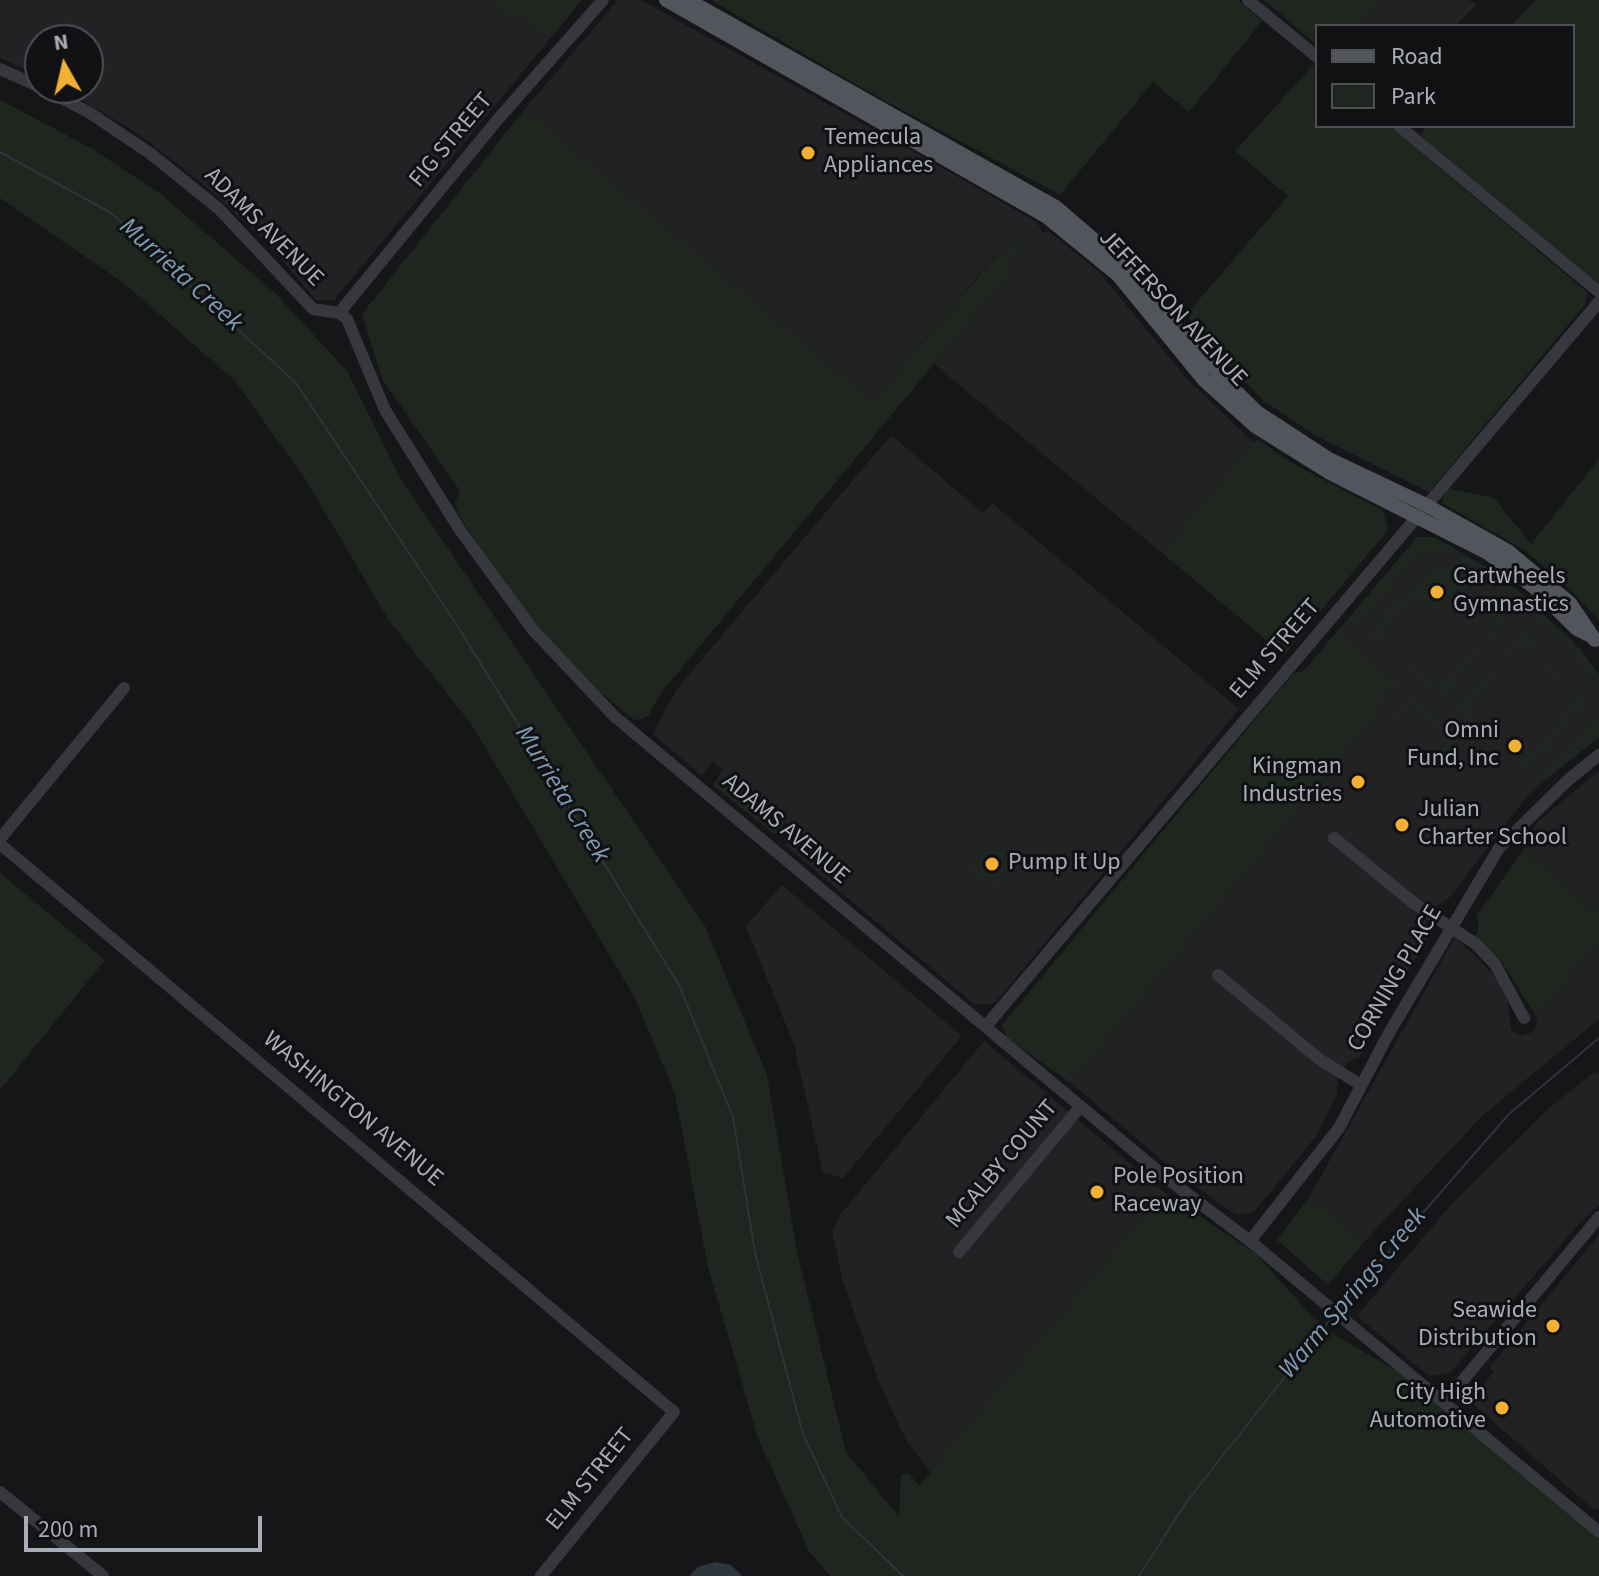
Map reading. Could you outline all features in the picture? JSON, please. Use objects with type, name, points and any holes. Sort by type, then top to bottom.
[{"type":"main road","name":"JEFFERSON AVENUE","points":[[666,0],[830,96],[1030,205],[1069,232],[1118,275],[1204,380],[1281,444],[1508,551],[1542,577],[1585,620],[1596,641]]},
{"type":"main road","name":"JEFFERSON AVENUE","points":[[688,0],[1056,207],[1092,234],[1147,288],[1195,351],[1257,412],[1329,459],[1421,511]]},
{"type":"main road","points":[[830,96],[841,95],[864,107],[895,116]]},
{"type":"main road","points":[[1204,380],[1212,381],[1238,403],[1257,412]]},
{"type":"street","name":"FIG STREET","points":[[339,313],[499,118],[603,0]]},
{"type":"street","points":[[1248,0],[1315,55]]},
{"type":"street","name":"ADAMS AVENUE","points":[[0,69],[24,80]]},
{"type":"street","name":"ADAMS AVENUE","points":[[73,104],[151,154],[219,209],[313,309],[339,313],[355,333],[385,410],[400,437],[484,565],[555,657],[614,716],[1165,1177],[1250,1241],[1599,1532]]},
{"type":"street","points":[[1401,128],[1599,292]]},
{"type":"street","name":"ELM STREET","points":[[986,1026],[1599,302]]},
{"type":"street","points":[[0,842],[124,688]]},
{"type":"street","name":"CORNING PLACE","points":[[1250,1241],[1339,1128],[1450,926],[1499,848],[1567,781],[1599,755]]},
{"type":"street","points":[[1334,838],[1415,904],[1476,944],[1495,964],[1524,1018]]},
{"type":"street","name":"WASHINGTON AVENUE","points":[[0,842],[674,1412]]},
{"type":"street","points":[[1218,975],[1319,1059],[1361,1085]]},
{"type":"street","name":"MCALBY COUNT","points":[[959,1252],[1081,1106]]},
{"type":"street","points":[[1444,1403],[1599,1217]]},
{"type":"street","name":"ELM STREET","points":[[541,1576],[674,1412]]},
{"type":"street","points":[[0,1492],[103,1576]]},
{"type":"shaded area","points":[[0,0],[487,0],[513,20],[519,13],[550,39],[334,300],[317,301],[270,246],[209,189],[140,135],[89,104],[104,104],[104,24],[24,24],[24,69],[0,58]]},
{"type":"shaded area","points":[[618,0],[641,0],[948,171],[1038,223],[1042,233],[1048,231],[1099,272],[1188,380],[1254,443],[1162,553],[934,364],[1015,266],[1010,262],[1022,245],[1016,240],[1001,255],[996,255],[872,402],[533,120],[524,110]]},
{"type":"shaded area","points":[[1378,0],[1468,0],[1477,4],[1457,24],[1359,24]]},
{"type":"shaded area","points":[[891,435],[983,513],[992,503],[1239,709],[995,1003],[975,1005],[785,845],[795,831],[713,762],[701,775],[653,734],[676,690]]},
{"type":"shaded area","points":[[1417,537],[1433,537],[1493,571],[1568,636],[1599,674],[1599,738],[1528,795],[1448,899],[1434,907],[1426,922],[1427,938],[1359,1058],[1348,1062],[1337,1078],[1337,1095],[1317,1135],[1254,1212],[1236,1215],[1175,1171],[1071,1083],[1368,724],[1304,671]]},
{"type":"shaded area","points":[[1599,771],[1599,915],[1523,851],[1536,823]]},
{"type":"shaded area","points":[[782,885],[962,1036],[843,1178],[823,1173],[794,1045],[746,926]]},
{"type":"shaded area","points":[[1455,937],[1494,975],[1507,996],[1511,1030],[1521,1036],[1533,1032],[1537,1024],[1536,1016],[1599,942],[1599,1019],[1482,1116],[1363,1243],[1309,1197]]},
{"type":"shaded area","points":[[984,1041],[1164,1192],[931,1473],[906,1440],[880,1385],[842,1278],[832,1231],[840,1215]]},
{"type":"shaded area","points":[[1595,1071],[1599,1074],[1599,1205],[1575,1228],[1450,1373],[1429,1376],[1357,1316],[1450,1206],[1548,1109]]},
{"type":"shaded area","points":[[1599,1235],[1599,1508],[1594,1510],[1471,1402],[1494,1371],[1490,1367]]},
{"type":"shaded area","points":[[715,1562],[731,1565],[742,1576],[689,1576],[698,1567]]},
{"type":"green space","points":[[487,0],[582,0],[550,39],[519,14],[513,21]]},
{"type":"green space","points":[[711,0],[1238,0],[1262,21],[1189,112],[1153,82],[1060,195],[867,91]]},
{"type":"green space","points":[[1264,0],[1378,0],[1359,24],[1315,24],[1315,43]]},
{"type":"green space","points":[[1536,0],[1599,0],[1599,285],[1420,136],[1425,128],[1575,128],[1575,24],[1513,24]]},
{"type":"green space","points":[[1314,64],[1315,128],[1392,128],[1588,293],[1584,306],[1429,492],[1318,437],[1264,401],[1212,348],[1186,315],[1288,196],[1235,151]]},
{"type":"green space","points":[[0,100],[91,148],[162,195],[276,294],[347,371],[400,478],[705,926],[767,1075],[797,1252],[846,1452],[899,1517],[901,1475],[909,1473],[919,1486],[1164,1192],[1256,1254],[1311,1315],[1335,1335],[1397,1371],[1599,1539],[1599,1576],[830,1576],[809,1551],[758,1438],[708,1267],[675,1094],[635,998],[471,724],[388,619],[304,477],[234,380],[125,284],[0,198]]},
{"type":"green space","points":[[524,110],[872,402],[997,255],[1001,255],[1016,240],[1022,245],[1011,261],[1015,266],[661,693],[648,716],[636,721],[585,680],[519,605],[458,514],[455,502],[460,491],[382,379],[362,314]]},
{"type":"green space","points":[[1257,439],[1295,465],[1383,510],[1388,530],[1284,655],[1162,553]]},
{"type":"green space","points":[[1599,459],[1599,621],[1570,589],[1526,551],[1442,503],[1446,488],[1494,498],[1531,544]]},
{"type":"green space","points":[[1417,537],[1433,537],[1452,547],[1493,571],[1525,596],[1516,605],[1517,598],[1505,588],[1441,549],[1437,554],[1418,553],[1359,623],[1360,629],[1348,619]]},
{"type":"green space","points":[[1431,563],[1437,566],[1435,571],[1441,573],[1445,570],[1455,576],[1455,582],[1504,615],[1509,613],[1506,620],[1510,624],[1503,623],[1488,642],[1492,645],[1489,647],[1482,641],[1498,621],[1475,598],[1471,602],[1457,590],[1441,608],[1437,605],[1434,608],[1417,594],[1406,608],[1401,605],[1378,638],[1396,653],[1390,660],[1391,653],[1373,638],[1369,641],[1367,638],[1400,598],[1405,601],[1431,571],[1428,567]]},
{"type":"green space","points":[[1541,612],[1581,650],[1599,674],[1599,685],[1569,645],[1542,620],[1538,623],[1534,621]]},
{"type":"green space","points":[[1527,627],[1526,635],[1583,701],[1589,701],[1584,709],[1580,706],[1551,739],[1552,744],[1523,771],[1520,768],[1523,763],[1510,752],[1504,753],[1509,747],[1524,760],[1531,752],[1534,754],[1575,702],[1573,690],[1543,666],[1547,661],[1527,645],[1519,643],[1504,661],[1498,655],[1504,655],[1519,636],[1518,630],[1522,632]]},
{"type":"green space","points":[[1338,630],[1350,640],[1347,644],[1395,683],[1401,683],[1396,690],[1390,688],[1371,711],[1374,716],[1369,723],[1071,1083],[1007,1038],[1002,1025],[1294,673],[1304,671]]},
{"type":"green space","points":[[1474,645],[1484,655],[1478,653],[1447,691],[1451,696],[1444,704],[1444,698],[1404,664],[1398,666],[1403,658],[1439,688],[1475,650]]},
{"type":"green space","points":[[1492,661],[1503,670],[1498,669],[1466,711],[1502,739],[1496,748],[1498,742],[1457,709],[1451,710],[1457,702],[1462,704],[1494,667]]},
{"type":"green space","points":[[1410,689],[1408,695],[1459,737],[1465,735],[1458,743],[1454,740],[1441,756],[1442,762],[1434,757],[1450,737],[1410,704],[1393,722],[1387,717],[1389,714],[1393,717],[1407,701],[1403,696]]},
{"type":"green space","points":[[1599,717],[1599,738],[1542,782],[1535,771],[1541,774],[1567,754]]},
{"type":"green space","points":[[723,770],[785,823],[775,835],[713,785]]},
{"type":"green space","name":"Pump It Up","points":[[991,841],[1015,861],[994,887],[969,867]]},
{"type":"green space","points":[[1523,851],[1599,915],[1599,942],[1536,1016],[1500,959],[1476,937],[1479,925],[1476,916]]},
{"type":"green space","points":[[0,873],[105,960],[0,1090]]},
{"type":"green space","points":[[1309,1197],[1363,1243],[1328,1285],[1277,1240]]},
{"type":"waterway","name":"Murrieta Creek","points":[[0,152],[111,213],[296,383],[455,622],[679,985],[733,1117],[755,1253],[803,1434],[842,1517],[903,1576]]},
{"type":"waterway","name":"Warm Springs Creek","points":[[1340,1308],[1509,1114],[1599,1038]]},
{"type":"waterway","name":"Warm Springs Creek","points":[[1139,1576],[1187,1501],[1333,1316]]},
{"type":"place","name":"Temecula Appliances","points":[[808,153]]},
{"type":"place","name":"Cartwheels Gymnastics","points":[[1437,592]]},
{"type":"place","name":"Omni Fund, Inc","points":[[1515,746]]},
{"type":"place","name":"Kingman Industries","points":[[1358,782]]},
{"type":"place","name":"Julian Charter School","points":[[1402,825]]},
{"type":"place","name":"Pump It Up","points":[[992,864]]},
{"type":"place","name":"Pole Position Raceway","points":[[1097,1192]]},
{"type":"place","name":"Seawide Distribution","points":[[1553,1326]]},
{"type":"place","name":"City High Automotive","points":[[1502,1408]]}]
